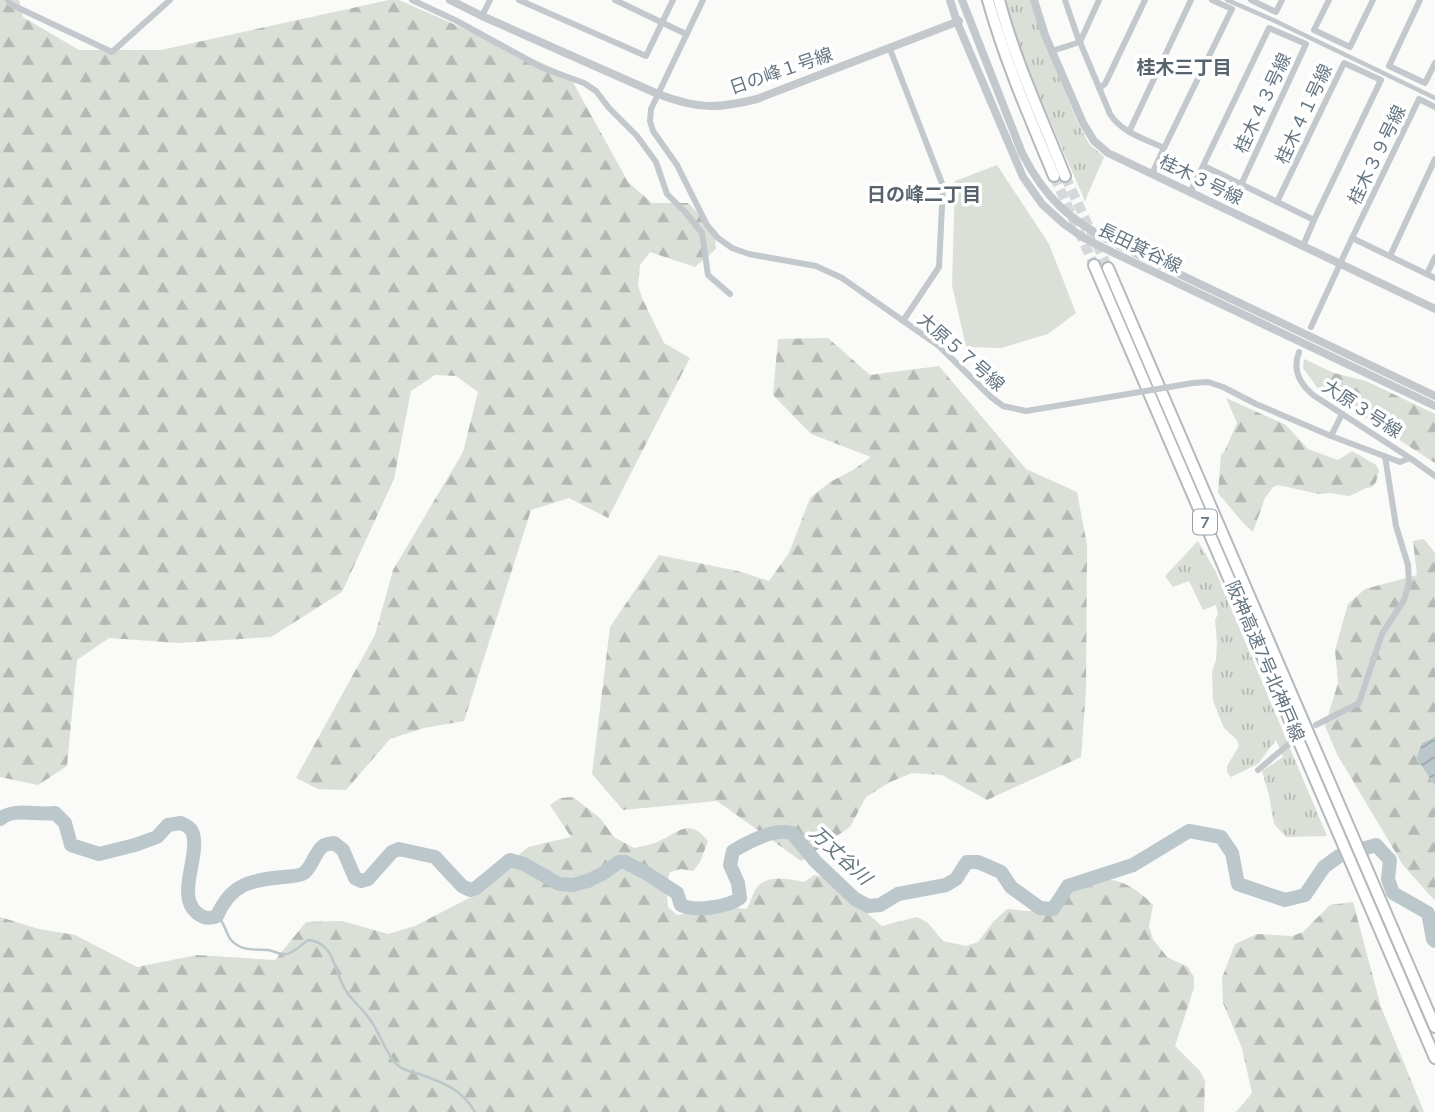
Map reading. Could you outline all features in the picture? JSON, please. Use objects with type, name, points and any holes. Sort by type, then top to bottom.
[{"type":"highway","points":[[988,0],[1012,75],[1060,176],[999,0]]},
{"type":"highway","name":"阪神高速7号北神戸線","points":[[1094,265],[1435,1027]]},
{"type":"highway","name":"阪神高速7号北神戸線","points":[[1108,268],[1321,776],[1433,1054]]},
{"type":"street","points":[[8,0],[10,4],[112,52],[170,0]]},
{"type":"street","points":[[412,0],[543,68],[584,83],[596,91],[637,136],[656,162],[667,194],[702,233],[708,275],[730,294]]},
{"type":"street","name":"日の峰１号線","points":[[450,0],[679,103],[703,106],[727,106],[757,99],[968,18]]},
{"type":"street","points":[[482,16],[490,0]]},
{"type":"street","points":[[519,0],[646,56],[673,0]]},
{"type":"street","points":[[615,0],[626,2],[686,34]]},
{"type":"street","name":"大原５７号線","points":[[703,0],[651,109],[650,121],[653,131],[677,165],[707,225],[718,238],[732,248],[749,254],[817,266],[842,278],[939,346],[1003,406],[1026,411],[1208,382],[1331,436],[1400,462],[1410,458]]},
{"type":"street","name":"長田箕谷線","points":[[950,0],[1023,177],[1042,204],[1064,225],[1110,251],[1435,406]]},
{"type":"street","name":"長田箕谷線","points":[[962,0],[1022,153],[1048,195],[1068,215],[1088,230],[1114,243],[1435,396]]},
{"type":"street","name":"桂木３号線","points":[[1034,0],[1052,51],[1083,123],[1094,141],[1108,153],[1435,309]]},
{"type":"street","points":[[1065,0],[1115,122],[1129,132],[1164,148]]},
{"type":"street","points":[[1052,51],[1080,42],[1100,0]]},
{"type":"street","points":[[1099,88],[1105,83],[1145,0]]},
{"type":"street","points":[[1129,132],[1191,0]]},
{"type":"street","points":[[1152,174],[1232,9],[1212,0]]},
{"type":"street","points":[[1227,0],[1435,98]]},
{"type":"street","points":[[1251,0],[1276,12],[1282,0]]},
{"type":"street","points":[[1329,0],[1314,30],[1350,47],[1373,0]]},
{"type":"street","points":[[1420,0],[1390,66],[1425,83],[1435,63]]},
{"type":"street","name":"桂木４３号線","points":[[1191,193],[1269,28],[1306,44],[1241,185]]},
{"type":"street","points":[[890,49],[943,186],[939,267],[903,321]]},
{"type":"street","name":"桂木４１号線","points":[[1277,202],[1344,63],[1381,80],[1314,220]]},
{"type":"street","name":"桂木３９号線","points":[[1352,238],[1419,99],[1435,107]]},
{"type":"street","points":[[1390,256],[1435,159]]},
{"type":"street","points":[[1204,166],[1314,220],[1303,246]]},
{"type":"street","points":[[685,212],[698,208]]},
{"type":"street","points":[[1311,327],[1352,238],[1435,278]]},
{"type":"street","points":[[1427,274],[1435,257]]},
{"type":"street","name":"大原３号線","points":[[1299,352],[1296,371],[1302,386],[1435,476]]},
{"type":"street","points":[[1331,436],[1342,414]]},
{"type":"street","points":[[1316,725],[1359,702],[1382,634],[1404,600],[1409,583],[1408,565],[1396,526],[1385,456]]},
{"type":"street","points":[[1258,770],[1289,744]]},
{"type":"green space","points":[[0,0],[19,0],[23,17],[79,50],[161,50],[399,0],[569,75],[628,182],[652,203],[688,203],[714,230],[716,249],[695,267],[650,252],[640,265],[638,285],[642,298],[664,343],[690,358],[608,518],[569,498],[531,510],[464,721],[424,728],[390,739],[346,790],[318,789],[296,778],[375,635],[393,570],[463,452],[478,392],[456,376],[435,375],[411,391],[394,479],[342,592],[271,637],[178,643],[109,638],[77,660],[67,766],[38,785],[0,777]]},
{"type":"green space","points":[[1005,0],[1030,0],[1077,121],[1089,144],[1104,157],[1085,201],[1025,63]]},
{"type":"green space","points":[[997,165],[1049,244],[1076,313],[1048,334],[1001,348],[966,347],[952,285],[955,181]]},
{"type":"green space","points":[[828,338],[870,375],[939,366],[1026,469],[1077,492],[1087,545],[1086,690],[1081,757],[987,800],[942,775],[912,773],[890,782],[866,797],[850,827],[801,861],[717,801],[623,810],[592,774],[610,627],[659,555],[738,571],[769,581],[789,553],[810,498],[830,482],[871,457],[811,434],[773,395],[778,339]]},
{"type":"green space","points":[[1304,359],[1334,373],[1366,381],[1435,414],[1435,463],[1317,387],[1303,368]]},
{"type":"green space","points":[[1226,398],[1286,425],[1308,449],[1338,460],[1352,451],[1376,465],[1379,470],[1376,482],[1372,487],[1349,496],[1319,494],[1278,485],[1273,487],[1265,498],[1253,532],[1218,493],[1221,455],[1237,423]]},
{"type":"green space","points":[[1424,539],[1435,553],[1435,737],[1422,743],[1416,758],[1435,786],[1435,901],[1403,865],[1337,754],[1325,726],[1338,683],[1335,650],[1348,604],[1365,589],[1417,575],[1413,541]]},
{"type":"green space","points":[[1198,541],[1216,572],[1327,836],[1286,837],[1274,824],[1262,771],[1283,757],[1276,740],[1258,764],[1231,777],[1227,772],[1227,766],[1239,746],[1237,740],[1224,728],[1213,701],[1212,671],[1216,660],[1215,620],[1218,614],[1216,605],[1203,610],[1189,581],[1173,587],[1165,576]]},
{"type":"green space","points":[[573,797],[600,818],[614,837],[634,848],[654,843],[683,829],[695,829],[701,833],[708,841],[700,862],[693,871],[681,869],[670,872],[666,884],[668,907],[677,915],[725,907],[747,909],[757,887],[767,880],[779,878],[804,882],[814,875],[825,877],[882,926],[917,917],[928,923],[943,941],[966,946],[978,942],[1007,909],[1045,910],[1081,886],[1101,879],[1129,886],[1153,905],[1149,926],[1153,939],[1167,957],[1188,967],[1194,977],[1194,988],[1175,1046],[1200,1071],[1205,1081],[1204,1112],[0,1112],[0,917],[39,929],[75,935],[137,967],[197,955],[275,960],[306,922],[342,921],[388,934],[415,926],[471,897],[528,847],[571,837],[550,805],[560,798]]},
{"type":"green space","points":[[1353,902],[1381,1007],[1424,1112],[1234,1112],[1252,1093],[1242,1048],[1223,1003],[1222,978],[1235,944],[1257,934],[1292,936],[1303,932],[1330,905]]},
{"type":"water","points":[[1435,737],[1435,786],[1416,758],[1422,743]]},
{"type":"waterway","name":"万丈谷川","points":[[0,819],[12,813],[55,813],[65,823],[71,845],[99,854],[157,837],[168,825],[181,823],[190,829],[194,839],[188,888],[191,906],[197,913],[209,918],[217,916],[235,890],[251,882],[302,874],[324,845],[334,843],[343,850],[355,878],[361,881],[368,879],[392,852],[399,849],[435,857],[462,886],[470,890],[510,860],[524,864],[559,884],[573,885],[602,874],[619,862],[625,862],[677,893],[681,905],[711,908],[740,898],[738,883],[730,865],[733,851],[762,837],[785,832],[792,833],[816,862],[855,899],[868,906],[880,905],[898,894],[946,885],[956,879],[967,862],[978,862],[1001,872],[1011,887],[1040,908],[1053,909],[1068,886],[1133,865],[1189,831],[1221,837],[1232,853],[1238,884],[1285,900],[1305,895],[1324,867],[1339,856],[1376,845],[1390,860],[1388,879],[1393,893],[1428,913],[1435,941]]},
{"type":"waterway","points":[[217,916],[231,940],[244,948],[287,954],[308,940],[324,947],[347,992],[371,1021],[395,1062],[404,1069],[451,1087],[464,1097],[475,1112]]},
{"type":"tunnel","points":[[1054,176],[1094,265]]},
{"type":"tunnel","points":[[1065,176],[1108,268]]},
{"type":"district","name":"桂木三丁目","points":[[1184,67]]},
{"type":"district","name":"日の峰二丁目","points":[[924,194]]}]
